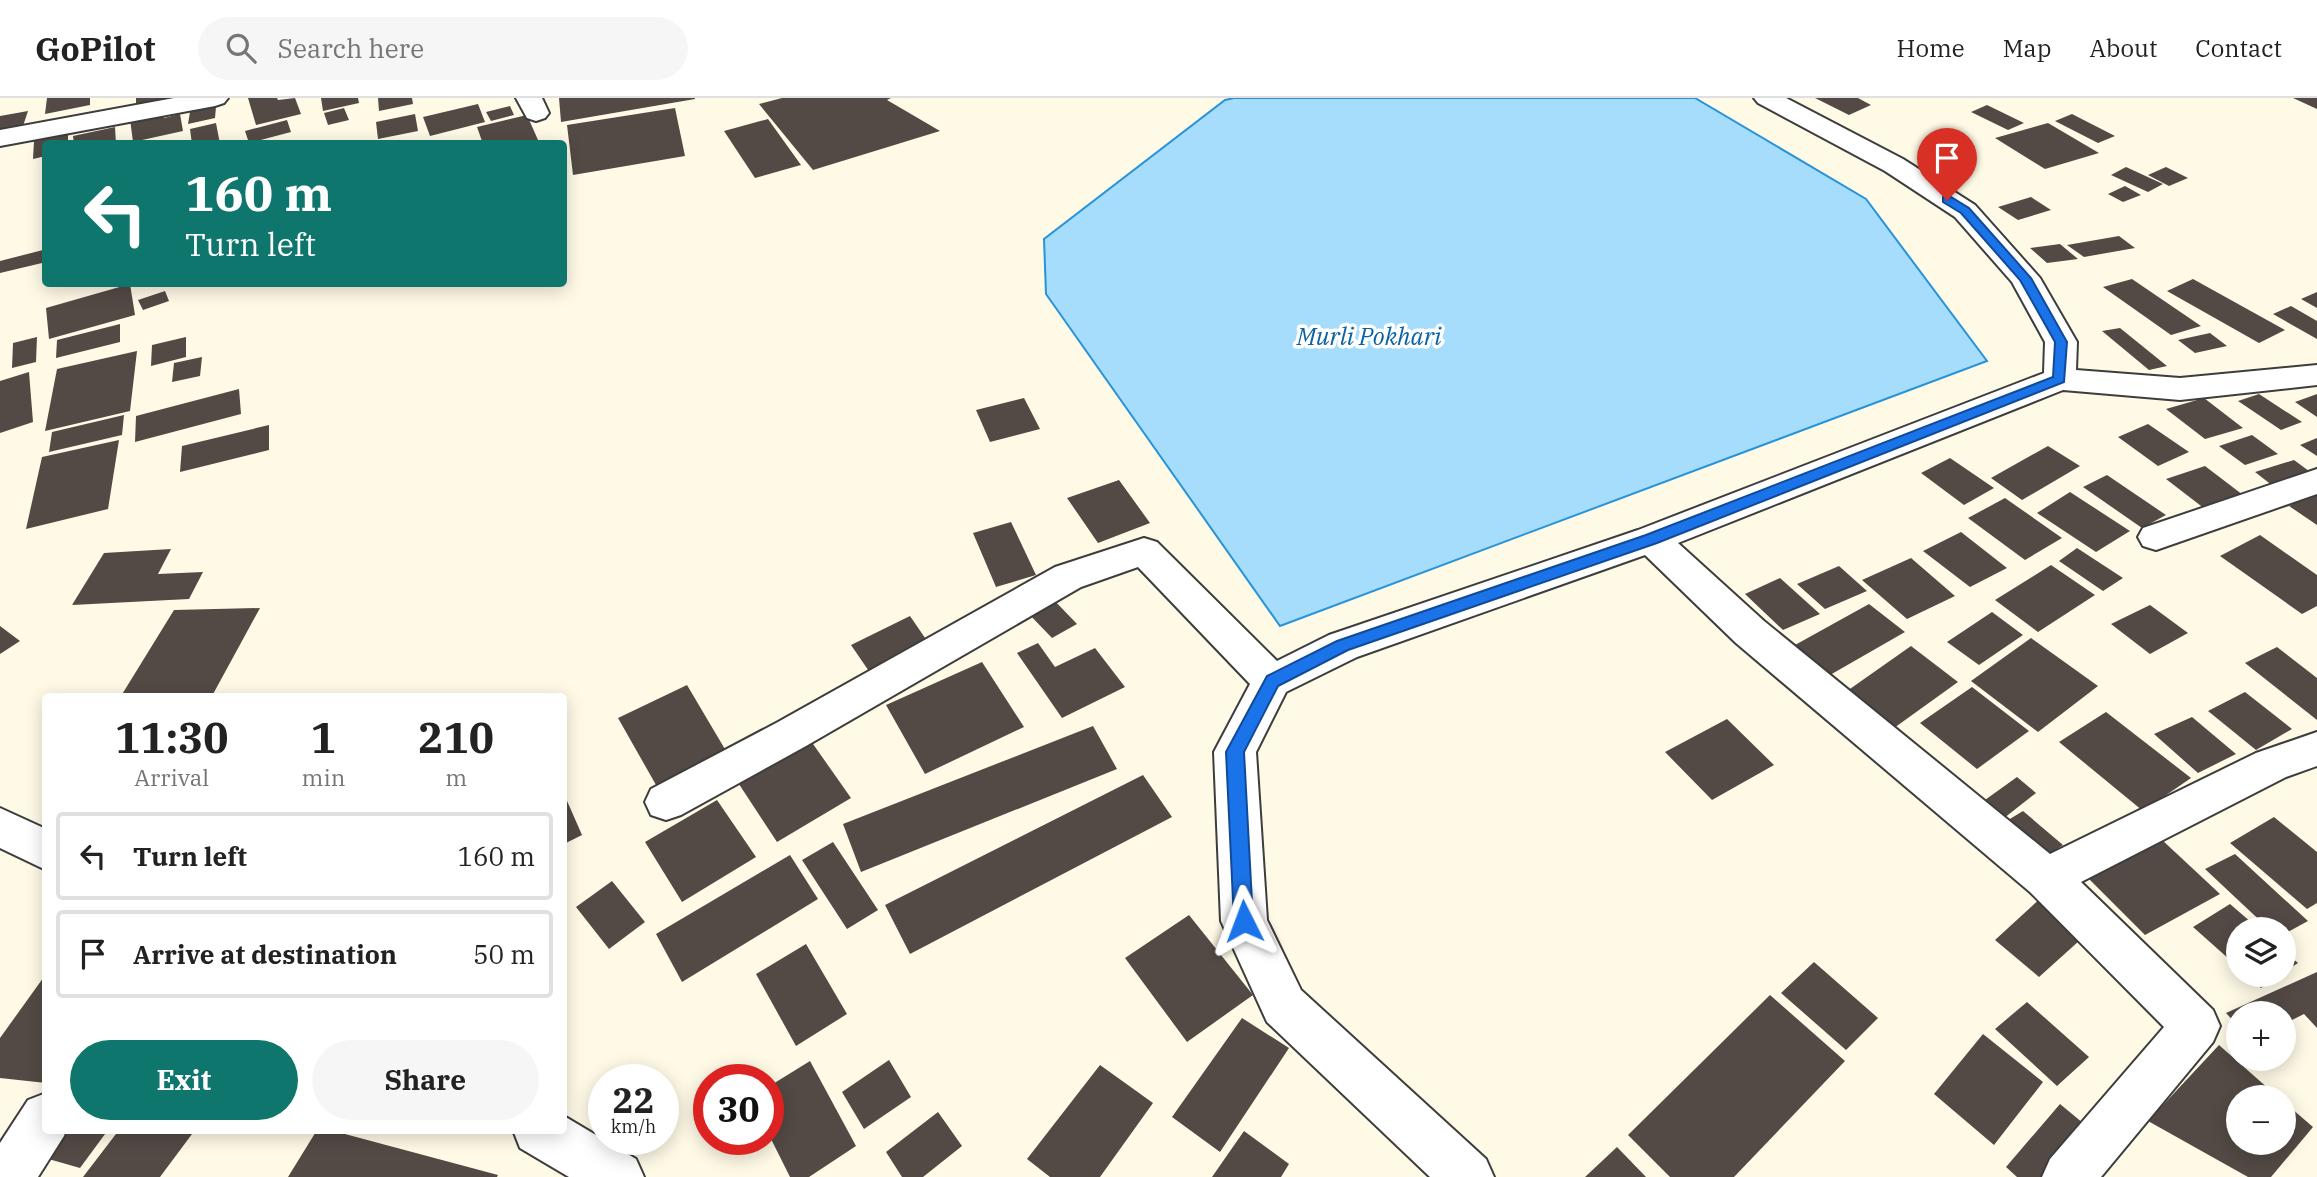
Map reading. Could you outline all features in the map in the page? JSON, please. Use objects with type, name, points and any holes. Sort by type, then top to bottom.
[{"type":"street","points":[[0,138],[215,98]]},
{"type":"street","points":[[1767,98],[1894,165],[1965,211],[2025,278],[2061,342],[2060,379]]},
{"type":"street","points":[[1468,1177],[1284,1006],[1244,921],[1235,752],[1272,681],[1342,646],[1651,539],[2060,379],[2180,389],[2317,374]]},
{"type":"street","points":[[2156,537],[2317,481]]},
{"type":"street","points":[[1651,539],[1750,632],[2046,878],[2196,1026],[2068,1177]]},
{"type":"street","points":[[666,802],[1068,578],[1144,551],[1272,681]]},
{"type":"street","points":[[2046,878],[2271,765],[2317,749]]},
{"type":"street","points":[[0,827],[42,849]]},
{"type":"street","points":[[8,1177],[42,1124]]},
{"type":"street","points":[[545,1134],[618,1177]]},
{"type":"water","name":"Murli Pokhari","points":[[1695,98],[1866,199],[1987,361],[1280,626],[1046,294],[1044,239],[1225,100]]},
{"type":"building","points":[[47,98],[90,98],[90,105],[45,114]]},
{"type":"building","points":[[136,98],[165,98],[165,99],[136,105]]},
{"type":"building","points":[[248,98],[295,98],[301,114],[256,125]]},
{"type":"building","points":[[321,98],[358,98],[359,103],[323,111]]},
{"type":"building","points":[[378,98],[412,98],[413,104],[379,111]]},
{"type":"building","points":[[559,98],[695,98],[695,99],[561,122]]},
{"type":"building","points":[[782,98],[891,98],[887,100],[940,131],[813,170],[759,104]]},
{"type":"building","points":[[1815,98],[1858,98],[1871,105],[1849,115]]},
{"type":"building","points":[[2293,98],[2317,98],[2317,109]]},
{"type":"building","points":[[478,104],[485,122],[430,136],[423,117]]},
{"type":"building","points":[[1987,105],[2024,123],[2008,130],[1971,112]]},
{"type":"building","points":[[510,106],[514,115],[491,121],[486,112]]},
{"type":"building","points":[[216,107],[215,118],[188,124],[190,112]]},
{"type":"building","points":[[344,108],[349,120],[328,125],[324,113]]},
{"type":"building","points":[[675,108],[685,156],[573,175],[567,125]]},
{"type":"building","points":[[28,111],[22,129],[0,133],[0,116]]},
{"type":"building","points":[[163,112],[164,118],[180,114],[183,131],[133,140],[130,119]]},
{"type":"building","points":[[415,114],[418,131],[378,139],[376,122]]},
{"type":"building","points":[[2072,114],[2115,136],[2098,143],[2055,121]]},
{"type":"building","points":[[527,115],[538,140],[482,140],[477,127]]},
{"type":"building","points":[[768,119],[801,165],[755,178],[724,131]]},
{"type":"building","points":[[287,120],[291,132],[260,140],[248,140],[245,131]]},
{"type":"building","points":[[216,123],[219,140],[191,140],[190,129]]},
{"type":"building","points":[[2048,123],[2099,153],[2045,169],[1995,138]]},
{"type":"building","points":[[115,127],[116,140],[74,140],[73,136]]},
{"type":"building","points":[[68,134],[68,140],[42,140],[42,157],[33,159],[34,141]]},
{"type":"building","points":[[2126,167],[2163,184],[2148,192],[2111,175]]},
{"type":"building","points":[[2166,167],[2188,178],[2169,186],[2148,175]]},
{"type":"building","points":[[2125,186],[2141,195],[2123,202],[2108,194]]},
{"type":"building","points":[[2031,197],[2051,210],[2018,220],[1998,207]]},
{"type":"building","points":[[2119,236],[2135,248],[2084,257],[2067,245]]},
{"type":"building","points":[[2060,244],[2078,259],[2047,263],[2030,248]]},
{"type":"building","points":[[42,250],[42,263],[0,273],[0,261]]},
{"type":"building","points":[[2132,279],[2201,326],[2171,335],[2103,287]]},
{"type":"building","points":[[2193,279],[2285,330],[2259,343],[2167,291]]},
{"type":"building","points":[[120,287],[130,287],[135,315],[49,339],[46,308]]},
{"type":"building","points":[[165,291],[169,301],[143,310],[138,300]]},
{"type":"building","points":[[2317,292],[2317,308],[2301,299]]},
{"type":"building","points":[[2291,306],[2317,321],[2317,339],[2273,314]]},
{"type":"building","points":[[120,324],[120,342],[56,358],[57,340]]},
{"type":"building","points":[[2120,328],[2167,366],[2149,370],[2102,331]]},
{"type":"building","points":[[2210,333],[2227,346],[2195,353],[2178,340]]},
{"type":"building","points":[[37,337],[36,362],[12,368],[13,343]]},
{"type":"building","points":[[186,337],[186,357],[151,366],[152,345]]},
{"type":"building","points":[[137,351],[130,411],[45,431],[57,369]]},
{"type":"building","points":[[202,357],[200,376],[172,382],[174,363]]},
{"type":"building","points":[[29,372],[33,422],[0,433],[0,381]]},
{"type":"building","points":[[239,389],[241,414],[135,442],[136,416]]},
{"type":"building","points":[[2259,394],[2302,422],[2281,430],[2238,401]]},
{"type":"building","points":[[2317,394],[2317,417],[2295,402]]},
{"type":"building","points":[[1024,398],[1040,429],[990,442],[976,410]]},
{"type":"building","points":[[2204,398],[2243,428],[2205,439],[2166,409]]},
{"type":"building","points":[[124,415],[122,435],[49,452],[52,432]]},
{"type":"building","points":[[2148,424],[2189,452],[2158,466],[2118,437]]},
{"type":"building","points":[[269,425],[269,450],[180,472],[182,446]]},
{"type":"building","points":[[2252,435],[2278,454],[2245,465],[2219,446]]},
{"type":"building","points":[[2317,438],[2317,456],[2300,445]]},
{"type":"building","points":[[119,440],[108,509],[26,529],[42,457]]},
{"type":"building","points":[[2048,446],[2080,466],[2022,500],[1991,478]]},
{"type":"building","points":[[1950,458],[1994,488],[1964,505],[1921,473]]},
{"type":"building","points":[[2294,460],[2313,474],[2273,486],[2255,472]]},
{"type":"building","points":[[2205,466],[2243,495],[2205,509],[2166,479]]},
{"type":"building","points":[[2107,475],[2166,515],[2142,528],[2083,487]]},
{"type":"building","points":[[1119,480],[1150,523],[1098,543],[1067,498]]},
{"type":"building","points":[[2070,492],[2130,531],[2096,552],[2037,513]]},
{"type":"building","points":[[2317,493],[2317,525],[2289,506]]},
{"type":"building","points":[[2005,498],[2062,538],[2025,560],[1968,518]]},
{"type":"building","points":[[1011,522],[1036,575],[996,587],[973,533]]},
{"type":"building","points":[[1961,532],[2007,568],[1970,587],[1923,551]]},
{"type":"building","points":[[2260,535],[2317,575],[2317,606],[2302,614],[2220,556]]},
{"type":"building","points":[[2077,548],[2123,578],[2103,591],[2059,561]]},
{"type":"building","points":[[171,549],[158,574],[203,572],[189,599],[72,605],[104,553]]},
{"type":"building","points":[[1911,558],[1955,596],[1907,619],[1862,580]]},
{"type":"building","points":[[2051,565],[2095,595],[2038,632],[1995,600]]},
{"type":"building","points":[[1839,566],[1867,591],[1825,609],[1797,584]]},
{"type":"building","points":[[1780,578],[1820,614],[1783,630],[1745,594]]},
{"type":"building","points":[[1051,597],[1077,624],[1052,638],[1026,611]]},
{"type":"building","points":[[1869,604],[1905,632],[1830,675],[1795,645]]},
{"type":"building","points":[[2150,605],[2188,633],[2150,654],[2111,624]]},
{"type":"building","points":[[260,608],[214,693],[123,693],[174,610]]},
{"type":"building","points":[[1992,612],[2023,635],[1979,665],[1947,642]]},
{"type":"building","points":[[910,616],[934,651],[875,680],[851,645]]},
{"type":"building","points":[[0,626],[20,641],[0,654]]},
{"type":"building","points":[[2031,638],[2098,686],[2038,732],[1971,681]]},
{"type":"building","points":[[1038,643],[1055,667],[1095,648],[1125,687],[1062,718],[1017,653]]},
{"type":"building","points":[[1911,646],[1958,682],[1894,728],[1847,691]]},
{"type":"building","points":[[2277,647],[2317,678],[2317,720],[2245,663]]},
{"type":"building","points":[[982,662],[1024,727],[925,774],[886,705]]},
{"type":"building","points":[[687,685],[729,756],[660,792],[618,718]]},
{"type":"building","points":[[1972,687],[2029,731],[1977,769],[1920,723]]},
{"type":"building","points":[[2245,692],[2292,729],[2256,750],[2208,711]]},
{"type":"building","points":[[2106,712],[2191,778],[2143,811],[2059,742]]},
{"type":"building","points":[[2192,717],[2236,754],[2198,773],[2154,734]]},
{"type":"building","points":[[1727,719],[1774,765],[1712,800],[1665,752]]},
{"type":"building","points":[[1093,726],[1117,769],[861,872],[843,824]]},
{"type":"building","points":[[806,734],[851,798],[777,842],[733,775]]},
{"type":"building","points":[[1143,775],[1172,817],[910,954],[885,905]]},
{"type":"building","points":[[2017,777],[2036,793],[1999,822],[1978,805]]},
{"type":"building","points":[[717,800],[756,857],[682,902],[645,842]]},
{"type":"building","points":[[567,801],[582,835],[567,842]]},
{"type":"building","points":[[2023,811],[2063,845],[2040,860],[2000,825]]},
{"type":"building","points":[[2274,817],[2317,852],[2317,903],[2307,909],[2230,843]]},
{"type":"building","points":[[2161,839],[2220,894],[2145,935],[2087,877]]},
{"type":"building","points":[[833,842],[878,910],[847,929],[802,860]]},
{"type":"building","points":[[2235,854],[2308,921],[2296,928],[2296,917],[2256,917],[2205,869]]},
{"type":"building","points":[[790,855],[818,899],[682,982],[656,934]]},
{"type":"building","points":[[612,881],[645,922],[609,949],[576,907]]},
{"type":"building","points":[[2044,895],[2089,932],[2039,977],[1995,940]]},
{"type":"building","points":[[2230,904],[2245,917],[2226,917],[2226,956],[2193,927]]},
{"type":"building","points":[[1189,915],[1253,995],[1187,1042],[1125,958]]},
{"type":"building","points":[[806,944],[847,1014],[796,1046],[756,974]]},
{"type":"building","points":[[1814,962],[1878,1018],[1846,1050],[1781,993]]},
{"type":"building","points":[[2317,972],[2317,1028],[2304,1014],[2296,1018],[2296,1001],[2253,1001],[2284,987],[2296,987],[2296,981]]},
{"type":"building","points":[[42,980],[42,1083],[0,1078],[0,1038]]},
{"type":"building","points":[[1770,995],[1845,1061],[1734,1177],[1670,1177],[1628,1135]]},
{"type":"building","points":[[2027,1002],[2089,1057],[2057,1086],[1995,1029]]},
{"type":"building","points":[[1242,1018],[1289,1048],[1220,1152],[1172,1117]]},
{"type":"building","points":[[1983,1034],[2043,1082],[1994,1145],[1934,1094]]},
{"type":"building","points":[[2219,1045],[2226,1051],[2226,1071],[2248,1071],[2264,1085],[2226,1085],[2226,1155],[2289,1155],[2271,1177],[2248,1177],[2148,1121]]},
{"type":"building","points":[[889,1060],[911,1097],[864,1129],[842,1092]]},
{"type":"building","points":[[810,1061],[856,1146],[809,1177],[790,1177],[779,1155],[784,1155],[784,1077]]},
{"type":"building","points":[[1100,1065],[1153,1103],[1100,1177],[1050,1177],[1027,1159]]},
{"type":"building","points":[[2060,1104],[2089,1128],[2048,1177],[2017,1177],[2006,1167]]},
{"type":"building","points":[[938,1112],[962,1146],[923,1177],[902,1177],[886,1152]]},
{"type":"building","points":[[2296,1112],[2313,1127],[2296,1147]]},
{"type":"building","points":[[1244,1131],[1289,1164],[1281,1177],[1212,1177]]},
{"type":"building","points":[[54,1134],[105,1134],[80,1168],[38,1156]]},
{"type":"building","points":[[116,1134],[192,1134],[160,1177],[83,1177]]},
{"type":"building","points":[[315,1134],[345,1134],[498,1175],[497,1177],[288,1177]]},
{"type":"building","points":[[1617,1147],[1646,1177],[1585,1177]]},
{"type":"route","points":[[1244,921],[1235,752],[1272,681],[1342,646],[1651,539],[2060,379],[2061,342],[2025,278],[1965,211],[1947,200]]}]
